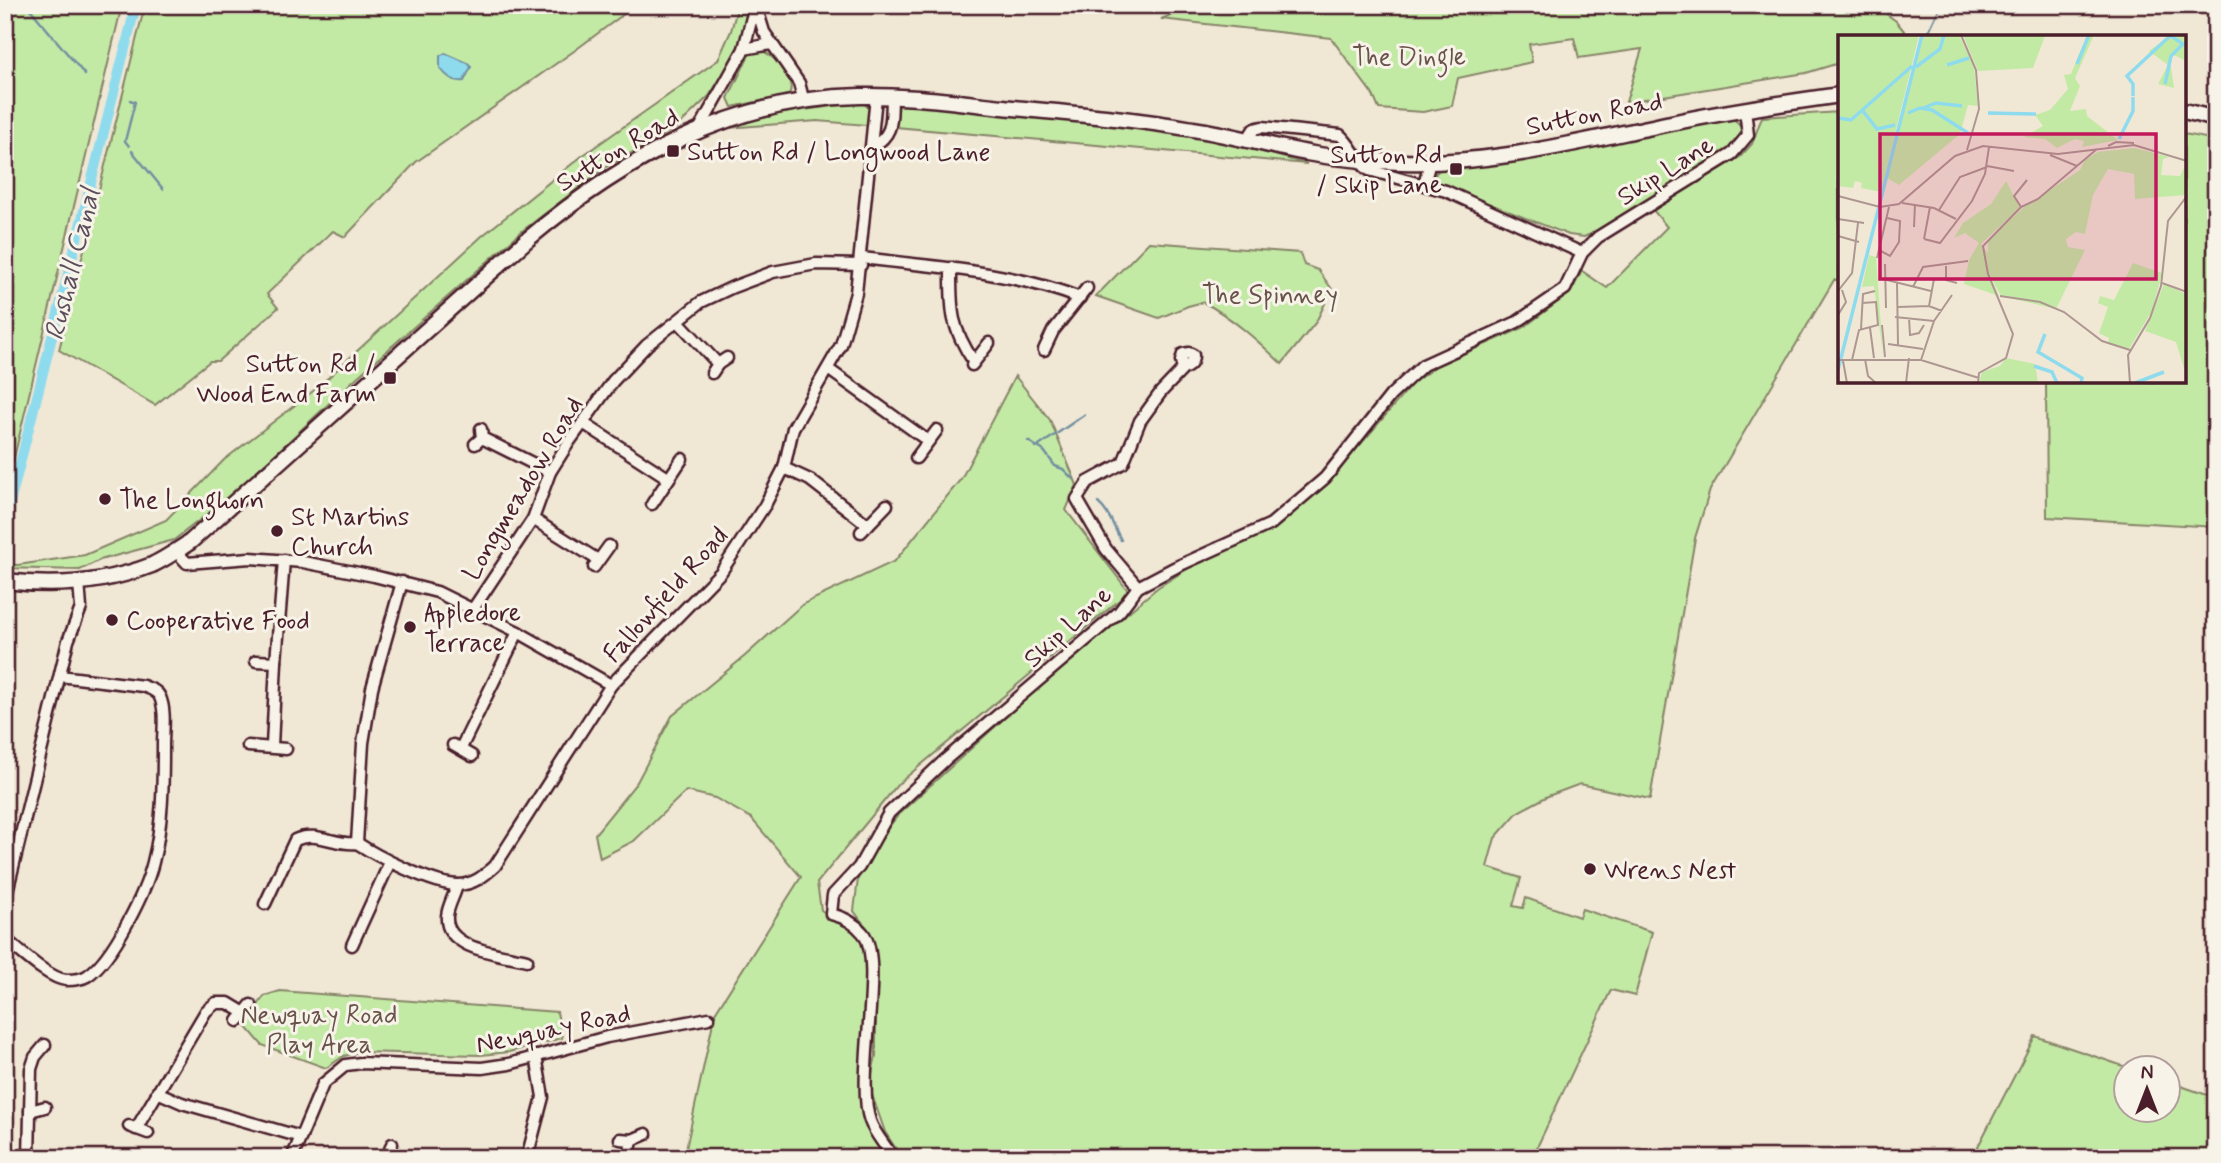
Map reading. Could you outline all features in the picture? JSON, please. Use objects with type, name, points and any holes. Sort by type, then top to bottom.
[{"type":"main road","name":"Sutton Road","points":[[6,581],[39,585],[79,582],[134,571],[154,564],[176,551],[190,542],[551,219],[609,177],[700,128],[762,110],[860,96],[892,98],[1143,121],[1196,129],[1314,154],[1430,162],[1522,153],[1745,109],[1838,94]]},
{"type":"main road","points":[[2186,112],[2216,119]]},
{"type":"street","points":[[756,5],[764,32],[799,83],[804,102]]},
{"type":"street","points":[[700,128],[744,49],[756,5]]},
{"type":"street","points":[[744,49],[771,44]]},
{"type":"street","name":"Fallowfield Road","points":[[457,885],[480,879],[495,866],[611,685],[721,572],[765,505],[784,468],[793,428],[841,345],[856,293],[876,97]]},
{"type":"street","name":"Fallowfield Road","points":[[872,148],[883,141],[890,131],[892,98]]},
{"type":"street","name":"Skip Lane","points":[[892,1158],[870,1121],[866,1055],[872,964],[865,934],[845,918],[831,914],[833,895],[859,867],[889,813],[945,760],[1119,612],[1138,587],[1271,524],[1325,478],[1391,395],[1423,365],[1517,322],[1565,289],[1582,253],[1598,237],[1731,154],[1748,135],[1745,109]]},
{"type":"street","points":[[1247,140],[1254,129],[1262,127],[1340,135],[1349,143],[1361,165],[1369,170],[1446,191],[1582,253]]},
{"type":"street","points":[[1424,184],[1430,162]]},
{"type":"street","name":"Longmeadow Road","points":[[473,609],[533,519],[550,472],[613,382],[647,345],[701,302],[774,272],[816,264],[861,262],[991,273],[1026,280],[1080,298]]},
{"type":"street","points":[[951,268],[951,313],[959,340],[972,364],[989,343]]},
{"type":"street","points":[[1044,350],[1053,331],[1087,288]]},
{"type":"street","points":[[678,321],[719,365]]},
{"type":"street","points":[[828,369],[928,441]]},
{"type":"street","points":[[1138,587],[1106,549],[1077,499],[1088,482],[1122,463],[1127,457],[1140,421],[1161,392],[1183,369]]},
{"type":"street","points":[[583,423],[668,478]]},
{"type":"street","points":[[916,458],[937,430]]},
{"type":"street","points":[[480,437],[550,472]]},
{"type":"street","points":[[652,504],[682,459]]},
{"type":"street","points":[[784,468],[810,480],[864,529],[887,505]]},
{"type":"street","points":[[533,519],[596,564],[609,546]]},
{"type":"street","points":[[176,551],[187,563],[227,559],[284,561],[324,566],[437,592],[518,632],[611,685]]},
{"type":"street","points":[[272,746],[284,561]]},
{"type":"street","points":[[5,900],[68,641],[81,608],[79,582]]},
{"type":"street","points":[[357,843],[363,743],[372,688],[402,582]]},
{"type":"street","points":[[472,756],[457,746],[518,632]]},
{"type":"street","points":[[256,661],[276,662]]},
{"type":"street","points":[[5,939],[50,974],[63,980],[87,976],[102,961],[118,938],[141,895],[153,863],[163,777],[161,698],[156,691],[143,687],[60,676]]},
{"type":"street","points":[[248,746],[286,749]]},
{"type":"street","points":[[265,904],[275,896],[295,840],[303,836],[314,836],[345,845],[357,843],[390,862],[457,885],[446,918],[451,934],[467,946],[529,959]]},
{"type":"street","points":[[352,945],[390,862]]},
{"type":"street","points":[[359,932],[370,938]]},
{"type":"street","points":[[148,1133],[133,1127],[206,1011],[216,1003],[228,1003],[244,1012]]},
{"type":"street","name":"Newquay Road","points":[[292,1158],[323,1084],[346,1065],[360,1063],[482,1068],[509,1064],[607,1037],[709,1018]]},
{"type":"street","points":[[29,1158],[32,1064],[44,1044]]},
{"type":"street","points":[[530,1158],[529,1150],[543,1097],[536,1056]]},
{"type":"street","points":[[157,1092],[182,1103],[301,1137]]},
{"type":"street","points":[[30,1111],[45,1107]]},
{"type":"street","points":[[620,1139],[632,1140],[646,1134]]},
{"type":"street","points":[[629,1158],[632,1140]]},
{"type":"street","points":[[389,1152],[400,1158]]},
{"type":"green space","points":[[5,5],[122,5],[13,462],[5,460]]},
{"type":"green space","points":[[145,5],[636,5],[416,162],[345,237],[333,231],[267,294],[278,308],[218,361],[210,361],[155,405],[59,350]]},
{"type":"green space","points":[[738,5],[750,5],[743,37],[709,96],[676,128],[606,167],[522,231],[355,379],[233,494],[174,540],[100,560],[80,570],[5,568],[5,564],[18,565],[85,555],[166,520],[224,460],[317,388],[482,236],[582,156],[718,60],[731,31]]},
{"type":"green space","name":"The Dingle","points":[[1196,5],[1874,5],[1896,21],[1907,35],[1838,35],[1838,63],[1806,73],[1626,102],[1642,49],[1579,58],[1574,38],[1529,44],[1532,62],[1458,78],[1452,106],[1423,112],[1379,109],[1373,95],[1331,38],[1161,19]]},
{"type":"green space","points":[[761,50],[778,63],[787,75],[791,88],[789,95],[732,107],[728,98],[750,53]]},
{"type":"green space","points":[[862,102],[869,108],[867,125],[817,121],[727,128],[775,114]]},
{"type":"green space","points":[[899,103],[1194,133],[1307,164],[896,127]]},
{"type":"green space","points":[[1838,112],[1838,280],[1834,280],[1710,490],[1695,538],[1650,799],[1580,784],[1548,796],[1518,812],[1495,838],[1487,867],[1521,878],[1513,906],[1523,908],[1526,898],[1579,917],[1582,909],[1652,932],[1635,996],[1611,990],[1532,1158],[902,1158],[885,1132],[869,1086],[876,1056],[876,967],[870,933],[854,911],[858,879],[869,852],[900,813],[1019,705],[1157,588],[1192,566],[1280,525],[1336,473],[1413,383],[1436,366],[1523,328],[1571,292],[1582,271],[1607,288],[1667,227],[1653,210],[1740,157],[1752,144],[1762,117]]},
{"type":"green space","points":[[1730,118],[1738,123],[1741,130],[1740,138],[1734,146],[1602,229],[1584,237],[1569,235],[1439,184],[1435,174],[1440,169]]},
{"type":"green space","points":[[2186,134],[2216,140],[2216,527],[2047,517],[2046,383],[2186,383]]},
{"type":"green space","name":"The Spinney","points":[[1149,242],[1300,253],[1304,265],[1318,270],[1332,289],[1316,322],[1282,364],[1244,330],[1203,302],[1159,318],[1096,296]]},
{"type":"green space","points":[[1015,376],[1050,420],[1077,485],[1066,510],[1129,592],[898,784],[817,883],[821,910],[860,936],[868,964],[862,1054],[866,1117],[887,1158],[684,1158],[715,1013],[801,877],[751,818],[715,798],[686,791],[634,841],[600,858],[595,834],[637,782],[672,716],[803,604],[895,561],[961,479]]},
{"type":"green space","name":"Newquay Road Play Area","points":[[280,991],[557,1012],[562,1038],[509,1052],[481,1055],[358,1052],[344,1056],[326,1068],[262,1045],[245,1025],[264,996]]},
{"type":"green space","points":[[2035,1036],[2112,1062],[2112,1124],[2182,1124],[2182,1086],[2216,1098],[2216,1158],[1972,1158]]},
{"type":"water","points":[[445,53],[471,67],[464,81],[450,78],[440,68],[440,56]]},
{"type":"waterway","points":[[27,5],[85,75]]},
{"type":"waterway","name":"Rushall Canal","points":[[5,523],[136,5]]},
{"type":"waterway","points":[[201,5],[211,8]]},
{"type":"waterway","points":[[1927,35],[1941,5]]},
{"type":"waterway","points":[[129,146],[125,141],[135,102],[130,100]]},
{"type":"waterway","points":[[132,151],[163,189]]},
{"type":"waterway","points":[[1036,448],[1084,415]]},
{"type":"waterway","points":[[1028,441],[1044,451],[1055,466],[1063,469],[1073,479]]},
{"type":"waterway","points":[[1098,503],[1109,516],[1121,540]]},
{"type":"place","name":"Sutton Rd / Longwood Lane","points":[[673,151]]},
{"type":"place","name":"Sutton Rd / Skip Lane","points":[[1456,169]]},
{"type":"place","name":"Sutton Rd / Wood End Farm","points":[[390,378]]},
{"type":"place","name":"The Longhorn","points":[[105,499]]},
{"type":"place","name":"St Martins Church","points":[[277,531]]},
{"type":"place","name":"Cooperative Food","points":[[112,620]]},
{"type":"place","name":"Appledore Terrace","points":[[410,627]]},
{"type":"place","name":"Wrens Nest","points":[[1590,869]]}]
